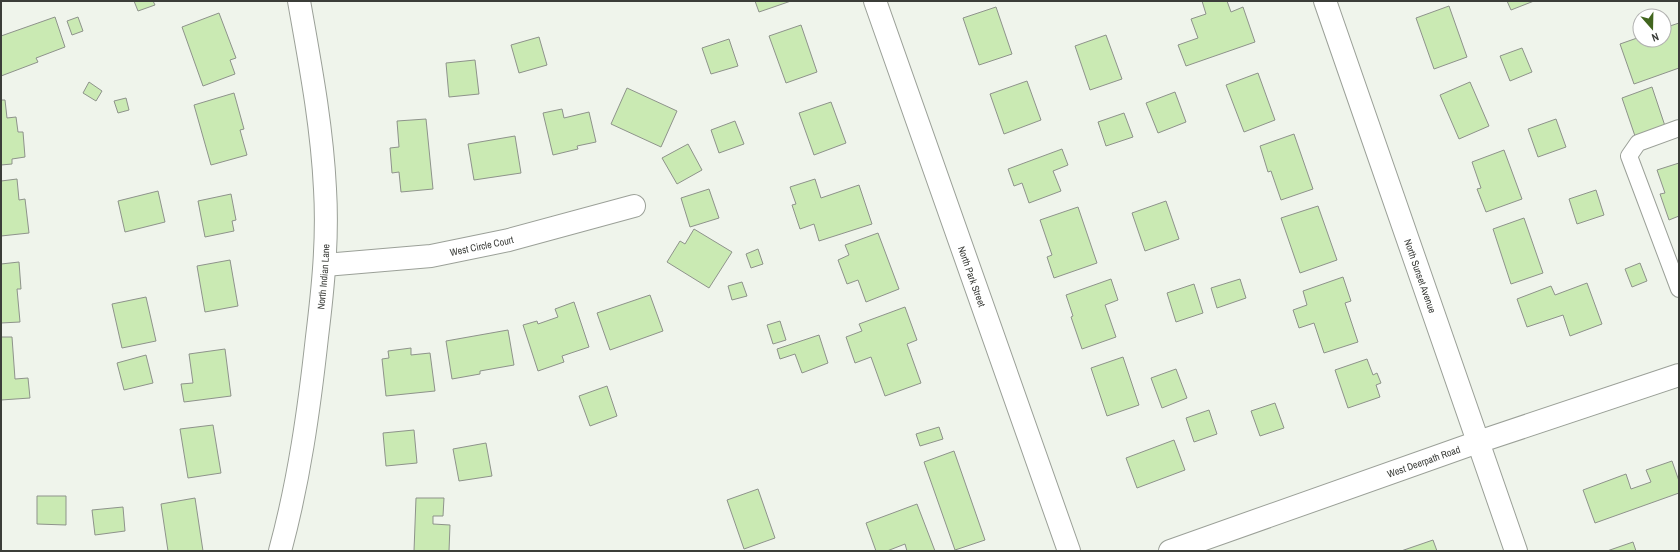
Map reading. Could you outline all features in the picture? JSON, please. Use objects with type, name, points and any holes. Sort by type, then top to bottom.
[{"type":"street","name":"North Indian Lane","points":[[280,551],[292,509],[309,416],[325,265],[326,190],[316,90],[299,1]]},
{"type":"street","name":"North Park Street","points":[[875,1],[1068,551]]},
{"type":"street","name":"North Sunset Avenue","points":[[1325,1],[1516,551]]},
{"type":"street","name":"West Circle Court","points":[[325,265],[431,256],[509,240],[634,206]]},
{"type":"street","name":"West Deerpath Road","points":[[1170,551],[1478,442],[1679,376]]},
{"type":"lane","points":[[1679,128],[1638,142],[1629,156],[1679,289]]},
{"type":"building","points":[[134,1],[153,1],[155,5],[138,11]]},
{"type":"building","points":[[755,1],[791,1],[759,12]]},
{"type":"building","points":[[1202,1],[1227,1],[1231,12],[1243,7],[1255,42],[1186,66],[1178,45],[1198,38],[1191,19],[1206,14]]},
{"type":"building","points":[[1507,1],[1534,1],[1511,10]]},
{"type":"building","points":[[1449,6],[1467,57],[1434,69],[1416,18]]},
{"type":"building","points":[[996,7],[1012,54],[979,65],[963,18]]},
{"type":"building","points":[[219,13],[236,58],[230,60],[235,74],[203,86],[182,27]]},
{"type":"building","points":[[55,17],[65,47],[36,58],[38,62],[1,76],[1,36]]},
{"type":"building","points":[[78,17],[83,31],[72,35],[67,21]]},
{"type":"building","points":[[1679,23],[1679,68],[1634,84],[1620,44],[1632,40],[1632,48],[1672,48],[1672,25]]},
{"type":"building","points":[[801,25],[817,72],[786,83],[769,36]]},
{"type":"building","points":[[1106,35],[1122,79],[1090,90],[1075,46]]},
{"type":"building","points":[[539,37],[547,65],[519,73],[511,45]]},
{"type":"building","points":[[729,39],[738,66],[711,74],[702,48]]},
{"type":"building","points":[[1522,48],[1532,72],[1510,81],[1500,56]]},
{"type":"building","points":[[475,60],[479,94],[449,97],[446,63]]},
{"type":"building","points":[[1258,73],[1275,120],[1244,132],[1226,85]]},
{"type":"building","points":[[1027,81],[1041,120],[1004,134],[990,94]]},
{"type":"building","points":[[89,82],[102,91],[96,101],[83,93]]},
{"type":"building","points":[[1470,82],[1489,126],[1459,139],[1440,95]]},
{"type":"building","points":[[1652,87],[1665,126],[1635,136],[1622,98]]},
{"type":"building","points":[[627,88],[677,111],[661,147],[611,124]]},
{"type":"building","points":[[1175,92],[1186,122],[1158,133],[1146,103]]},
{"type":"building","points":[[234,93],[244,129],[240,130],[247,155],[211,165],[194,105]]},
{"type":"building","points":[[126,98],[129,110],[118,113],[114,101]]},
{"type":"building","points":[[1,100],[5,100],[7,118],[16,117],[18,132],[23,132],[25,157],[12,159],[12,164],[1,165]]},
{"type":"building","points":[[831,102],[846,143],[814,155],[799,113]]},
{"type":"building","points":[[562,109],[564,118],[589,112],[596,142],[577,146],[578,149],[553,155],[543,113]]},
{"type":"building","points":[[1124,113],[1133,137],[1106,146],[1098,122]]},
{"type":"building","points":[[426,119],[433,189],[401,192],[399,172],[392,173],[390,148],[399,147],[397,121]]},
{"type":"building","points":[[1556,119],[1566,147],[1538,157],[1528,129]]},
{"type":"building","points":[[735,121],[744,144],[719,153],[711,130]]},
{"type":"building","points":[[1294,134],[1313,189],[1281,200],[1271,171],[1268,172],[1260,146]]},
{"type":"building","points":[[515,136],[521,173],[474,180],[468,144]]},
{"type":"building","points":[[688,144],[702,170],[677,184],[662,158]]},
{"type":"building","points":[[1062,149],[1068,165],[1053,171],[1061,191],[1029,203],[1022,183],[1014,186],[1008,169]]},
{"type":"building","points":[[1504,150],[1522,199],[1486,212],[1477,189],[1481,188],[1472,162]]},
{"type":"building","points":[[1679,163],[1679,216],[1669,220],[1660,194],[1665,193],[1657,170]]},
{"type":"building","points":[[17,179],[19,200],[25,199],[29,233],[1,236],[1,181]]},
{"type":"building","points":[[815,179],[821,198],[859,185],[872,224],[819,241],[814,224],[800,229],[792,205],[796,204],[790,187]]},
{"type":"building","points":[[709,189],[719,218],[690,227],[681,198]]},
{"type":"building","points":[[1596,190],[1604,215],[1577,224],[1569,199]]},
{"type":"building","points":[[158,191],[165,222],[125,232],[118,201]]},
{"type":"building","points":[[231,194],[236,220],[232,221],[234,231],[205,237],[198,201]]},
{"type":"building","points":[[1166,201],[1179,239],[1145,251],[1132,213]]},
{"type":"building","points":[[1318,206],[1337,260],[1300,273],[1281,218]]},
{"type":"building","points":[[1078,207],[1097,263],[1054,278],[1047,257],[1052,255],[1040,220]]},
{"type":"building","points":[[1524,218],[1543,273],[1511,284],[1493,229]]},
{"type":"building","points":[[694,229],[732,252],[709,288],[667,262],[680,241],[685,244]]},
{"type":"building","points":[[878,233],[899,289],[866,302],[858,280],[847,284],[838,260],[849,255],[845,245]]},
{"type":"building","points":[[758,249],[763,264],[751,268],[746,254]]},
{"type":"building","points":[[230,260],[238,306],[205,312],[197,266]]},
{"type":"building","points":[[19,262],[21,289],[17,289],[20,322],[1,323],[1,264]]},
{"type":"building","points":[[1640,263],[1647,281],[1632,287],[1625,269]]},
{"type":"building","points":[[1343,277],[1351,301],[1345,303],[1358,342],[1324,353],[1314,323],[1299,328],[1293,310],[1307,305],[1303,291]]},
{"type":"building","points":[[1111,279],[1118,300],[1105,305],[1116,337],[1082,349],[1071,317],[1073,316],[1066,295]]},
{"type":"building","points":[[1240,279],[1246,298],[1217,308],[1211,288]]},
{"type":"building","points":[[742,282],[747,296],[732,300],[728,286]]},
{"type":"building","points":[[1587,283],[1602,324],[1570,336],[1563,315],[1527,327],[1517,299],[1551,286],[1555,295]]},
{"type":"building","points":[[1194,284],[1203,313],[1176,322],[1167,293]]},
{"type":"building","points":[[650,295],[663,331],[610,350],[597,313]]},
{"type":"building","points":[[146,297],[156,341],[122,348],[112,304]]},
{"type":"building","points":[[574,302],[589,347],[562,356],[564,362],[538,371],[523,325],[537,321],[538,324],[558,317],[555,309]]},
{"type":"building","points":[[905,307],[917,340],[907,344],[921,383],[885,396],[871,357],[855,363],[846,337],[862,331],[859,324]]},
{"type":"building","points":[[780,321],[786,340],[773,344],[767,325]]},
{"type":"building","points":[[508,330],[514,365],[480,371],[480,374],[452,379],[446,341]]},
{"type":"building","points":[[819,335],[828,363],[802,373],[795,354],[780,359],[777,349]]},
{"type":"building","points":[[1,337],[12,337],[15,379],[28,378],[30,398],[1,400]]},
{"type":"building","points":[[411,348],[411,355],[430,353],[435,391],[386,396],[382,359],[389,358],[388,351]]},
{"type":"building","points":[[225,349],[231,396],[184,402],[181,384],[193,383],[189,354]]},
{"type":"building","points":[[146,355],[153,383],[124,390],[117,363]]},
{"type":"building","points":[[1123,357],[1139,405],[1107,416],[1091,368]]},
{"type":"building","points":[[1367,359],[1373,375],[1377,373],[1381,383],[1376,385],[1380,397],[1348,408],[1335,370]]},
{"type":"building","points":[[1176,369],[1187,398],[1162,408],[1151,378]]},
{"type":"building","points":[[607,386],[617,416],[590,426],[579,396]]},
{"type":"building","points":[[1275,403],[1284,428],[1260,436],[1251,411]]},
{"type":"building","points":[[1209,410],[1217,434],[1194,442],[1186,418]]},
{"type":"building","points":[[213,425],[221,473],[188,478],[180,429]]},
{"type":"building","points":[[939,427],[943,439],[920,446],[916,434]]},
{"type":"building","points":[[414,430],[417,463],[386,466],[383,433]]},
{"type":"building","points":[[1174,440],[1185,470],[1137,488],[1126,458]]},
{"type":"building","points":[[486,443],[492,476],[459,481],[453,449]]},
{"type":"building","points":[[954,451],[985,540],[955,550],[924,462]]},
{"type":"building","points":[[1672,461],[1679,481],[1679,493],[1595,523],[1583,490],[1626,474],[1631,489],[1651,482],[1646,470]]},
{"type":"building","points":[[758,489],[775,538],[744,549],[727,500]]},
{"type":"building","points":[[37,496],[66,496],[66,525],[37,524]]},
{"type":"building","points":[[195,498],[203,551],[168,551],[161,504]]},
{"type":"building","points":[[416,498],[444,498],[443,516],[433,516],[433,524],[450,525],[449,551],[414,551]]},
{"type":"building","points":[[917,504],[935,551],[907,551],[905,544],[887,551],[876,551],[866,523]]},
{"type":"building","points":[[123,507],[125,531],[95,535],[92,510]]},
{"type":"building","points":[[1433,540],[1437,551],[1401,551]]},
{"type":"building","points":[[1633,542],[1636,551],[1607,551]]}]
